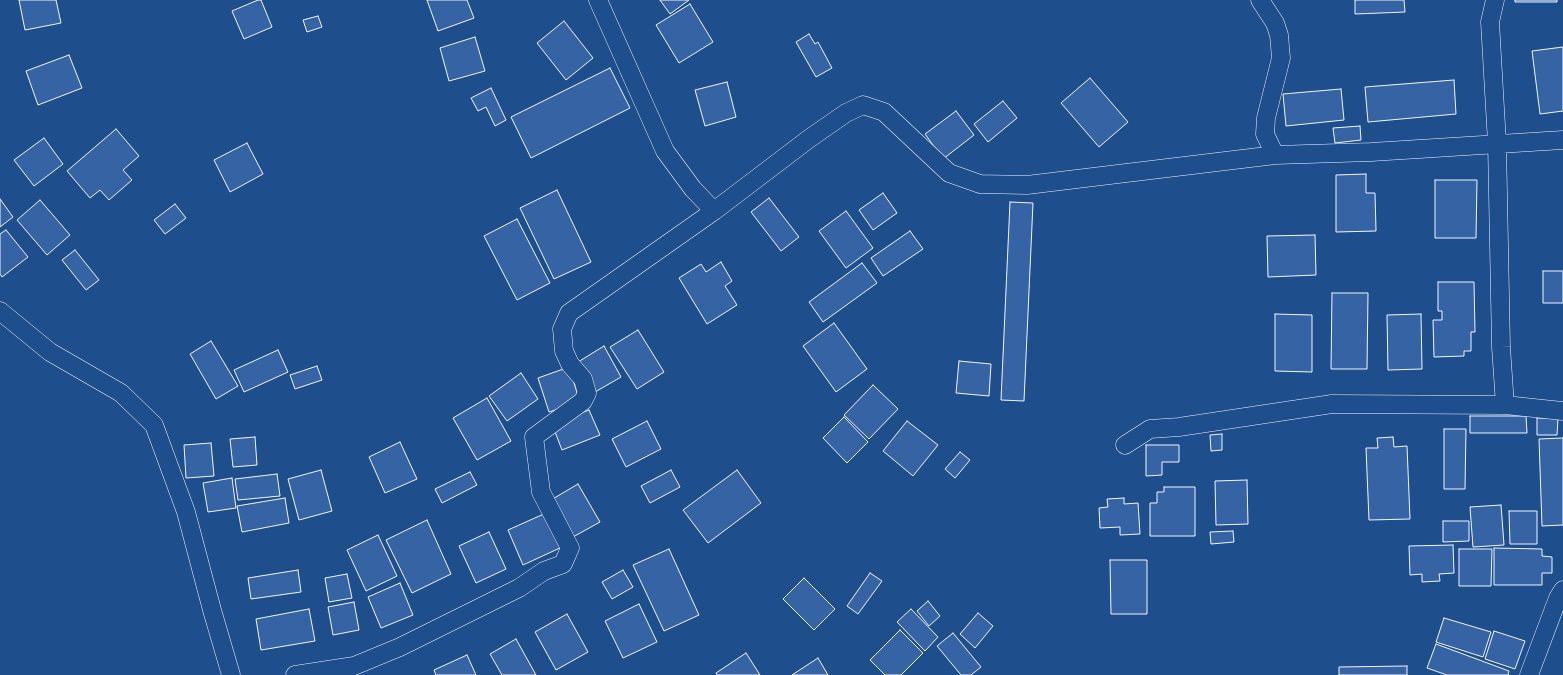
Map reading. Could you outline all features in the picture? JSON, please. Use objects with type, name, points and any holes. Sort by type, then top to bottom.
[{"type":"street","points":[[598,0],[665,151],[693,189],[714,210]]},
{"type":"street","points":[[1260,0],[1275,23],[1279,35],[1281,58],[1266,118],[1265,134],[1275,155]]},
{"type":"street","points":[[1495,0],[1490,22],[1497,143],[1501,347],[1506,405]]},
{"type":"street","points":[[295,675],[354,666],[400,648],[519,588],[544,570],[563,564],[570,548],[541,492],[534,437],[583,402],[587,393],[583,379],[570,364],[564,350],[562,329],[569,313],[714,210],[810,138],[846,113],[863,105],[884,112],[949,172],[980,184],[1026,185],[1275,155],[1371,152],[1563,140]]},
{"type":"street","points":[[0,311],[50,352],[121,393],[154,425],[186,512],[231,675]]},
{"type":"street","points":[[1125,445],[1150,429],[1179,427],[1332,404],[1506,405],[1563,411]]},
{"type":"street","points":[[1529,675],[1558,598],[1563,590]]},
{"type":"building","points":[[19,0],[56,0],[61,23],[25,30]]},
{"type":"building","points":[[261,0],[272,27],[244,39],[232,11]]},
{"type":"building","points":[[427,0],[467,0],[474,18],[438,31]]},
{"type":"building","points":[[660,0],[689,0],[670,14]]},
{"type":"building","points":[[1355,0],[1404,0],[1405,12],[1355,14]]},
{"type":"building","points":[[1515,0],[1557,0],[1557,2],[1515,2]]},
{"type":"building","points":[[690,4],[713,42],[679,63],[656,25]]},
{"type":"building","points":[[318,16],[322,27],[307,32],[303,20]]},
{"type":"building","points":[[564,21],[593,58],[566,80],[537,43]]},
{"type":"building","points":[[809,34],[815,44],[818,42],[832,68],[816,77],[796,42]]},
{"type":"building","points":[[475,37],[485,71],[449,81],[440,48]]},
{"type":"building","points":[[1563,47],[1563,111],[1540,114],[1532,51]]},
{"type":"building","points":[[69,55],[82,88],[38,105],[26,71]]},
{"type":"building","points":[[610,68],[630,108],[531,158],[511,117]]},
{"type":"building","points":[[1090,78],[1128,122],[1099,147],[1061,103]]},
{"type":"building","points":[[1454,80],[1456,114],[1368,122],[1365,87]]},
{"type":"building","points":[[727,82],[736,117],[705,126],[695,90]]},
{"type":"building","points":[[491,88],[506,120],[495,126],[486,107],[478,111],[471,98]]},
{"type":"building","points":[[1341,89],[1344,120],[1286,126],[1283,94]]},
{"type":"building","points":[[1003,101],[1017,118],[988,142],[974,124]]},
{"type":"building","points":[[956,111],[974,135],[943,159],[925,134]]},
{"type":"building","points":[[1360,126],[1361,140],[1335,143],[1333,128]]},
{"type":"building","points":[[116,129],[139,156],[123,170],[132,180],[109,200],[100,190],[90,198],[67,171]]},
{"type":"building","points":[[44,138],[63,164],[34,186],[14,160]]},
{"type":"building","points":[[247,143],[263,174],[230,192],[214,160]]},
{"type":"building","points":[[1366,174],[1366,193],[1375,193],[1376,231],[1336,232],[1336,175]]},
{"type":"building","points":[[1435,180],[1477,180],[1476,238],[1435,238]]},
{"type":"building","points":[[557,190],[591,262],[554,279],[520,208]]},
{"type":"building","points":[[883,193],[897,213],[873,230],[859,210]]},
{"type":"building","points":[[769,198],[799,237],[781,251],[751,212]]},
{"type":"building","points":[[0,199],[13,217],[0,227]]},
{"type":"building","points":[[40,200],[70,235],[47,255],[17,220]]},
{"type":"building","points":[[1010,202],[1033,203],[1024,401],[1001,400]]},
{"type":"building","points":[[175,204],[186,218],[165,234],[154,220]]},
{"type":"building","points":[[846,211],[873,248],[846,268],[819,231]]},
{"type":"building","points":[[517,219],[550,283],[517,300],[484,236]]},
{"type":"building","points":[[6,230],[28,257],[2,277],[0,274],[0,234]]},
{"type":"building","points":[[910,231],[923,249],[883,276],[871,258]]},
{"type":"building","points":[[1315,235],[1316,275],[1268,277],[1267,236]]},
{"type":"building","points":[[75,250],[99,280],[86,290],[62,260]]},
{"type":"building","points":[[721,262],[732,281],[725,286],[737,305],[707,324],[679,278],[701,264],[706,272]]},
{"type":"building","points":[[862,263],[877,283],[823,322],[809,302]]},
{"type":"building","points":[[1543,271],[1563,271],[1563,303],[1543,303]]},
{"type":"building","points":[[1438,282],[1474,282],[1475,332],[1471,332],[1471,351],[1464,351],[1464,356],[1434,357],[1433,320],[1442,320],[1442,311],[1438,311]]},
{"type":"building","points":[[1332,293],[1368,293],[1367,369],[1331,369]]},
{"type":"building","points":[[1275,314],[1312,315],[1312,372],[1275,371]]},
{"type":"building","points":[[1421,314],[1422,369],[1388,370],[1387,315]]},
{"type":"building","points":[[834,323],[867,369],[836,392],[803,346]]},
{"type":"building","points":[[638,330],[664,372],[637,389],[610,347]]},
{"type":"building","points":[[211,341],[238,386],[216,399],[190,354]]},
{"type":"building","points":[[604,346],[621,377],[595,392],[578,362]]},
{"type":"building","points":[[278,350],[288,372],[244,392],[234,370]]},
{"type":"building","points":[[959,361],[991,364],[989,396],[956,393]]},
{"type":"building","points":[[317,366],[322,380],[295,389],[290,375]]},
{"type":"building","points":[[569,367],[580,402],[549,412],[538,378]]},
{"type":"building","points":[[521,373],[538,399],[507,421],[489,396]]},
{"type":"building","points":[[873,385],[898,409],[869,439],[844,415]]},
{"type":"building","points":[[487,398],[511,441],[477,460],[453,418]]},
{"type":"building","points":[[589,410],[600,435],[562,450],[552,424]]},
{"type":"building","points":[[1470,416],[1526,416],[1527,433],[1470,433]]},
{"type":"building","points":[[844,417],[868,442],[847,463],[823,438]]},
{"type":"building","points":[[1537,418],[1558,418],[1557,435],[1537,435]]},
{"type":"building","points":[[647,421],[661,449],[626,467],[612,439]]},
{"type":"building","points":[[907,421],[938,445],[913,476],[883,451]]},
{"type":"building","points":[[1444,429],[1466,429],[1465,489],[1444,489]]},
{"type":"building","points":[[1222,434],[1222,450],[1211,451],[1210,435]]},
{"type":"building","points":[[255,437],[257,465],[233,467],[230,439]]},
{"type":"building","points":[[1393,437],[1394,447],[1407,446],[1410,519],[1369,520],[1366,448],[1378,448],[1377,438]]},
{"type":"building","points":[[1563,438],[1563,525],[1542,526],[1539,439]]},
{"type":"building","points":[[400,442],[417,479],[385,493],[369,457]]},
{"type":"building","points":[[211,443],[214,476],[186,478],[184,445]]},
{"type":"building","points":[[1146,445],[1179,445],[1179,462],[1162,462],[1162,475],[1146,476]]},
{"type":"building","points":[[960,452],[970,460],[955,478],[945,469]]},
{"type":"building","points":[[321,470],[332,511],[299,520],[288,479]]},
{"type":"building","points":[[671,470],[680,487],[650,503],[641,486]]},
{"type":"building","points":[[737,470],[761,503],[708,543],[683,510]]},
{"type":"building","points":[[470,472],[477,485],[442,503],[435,489]]},
{"type":"building","points":[[277,474],[280,496],[238,500],[235,479]]},
{"type":"building","points":[[232,478],[236,508],[208,512],[203,483]]},
{"type":"building","points":[[1247,480],[1248,524],[1216,525],[1215,481]]},
{"type":"building","points":[[578,484],[600,522],[573,537],[551,500]]},
{"type":"building","points":[[1164,487],[1195,487],[1195,536],[1150,536],[1150,503],[1157,503],[1157,492],[1164,492]]},
{"type":"building","points":[[285,498],[289,523],[242,532],[237,506]]},
{"type":"building","points":[[1124,498],[1124,504],[1138,503],[1140,534],[1120,535],[1120,527],[1100,528],[1099,508],[1108,507],[1107,499]]},
{"type":"building","points":[[1501,505],[1504,545],[1473,547],[1470,507]]},
{"type":"building","points":[[1509,511],[1537,511],[1537,544],[1510,544]]},
{"type":"building","points":[[546,513],[562,547],[523,565],[508,530]]},
{"type":"building","points":[[427,520],[451,574],[412,593],[386,540]]},
{"type":"building","points":[[1443,521],[1469,521],[1469,541],[1443,542]]},
{"type":"building","points":[[1233,531],[1234,542],[1211,544],[1210,532]]},
{"type":"building","points":[[489,532],[506,569],[476,583],[459,546]]},
{"type":"building","points":[[378,535],[397,576],[366,591],[347,550]]},
{"type":"building","points":[[1453,545],[1454,573],[1439,574],[1440,581],[1422,582],[1422,574],[1410,575],[1409,546]]},
{"type":"building","points":[[1494,548],[1542,549],[1542,556],[1552,557],[1552,573],[1542,573],[1542,585],[1494,585]]},
{"type":"building","points":[[669,549],[699,615],[664,631],[633,565]]},
{"type":"building","points":[[1459,549],[1492,549],[1491,586],[1459,586]]},
{"type":"building","points":[[1110,560],[1147,560],[1147,614],[1111,614]]},
{"type":"building","points":[[298,570],[301,592],[251,599],[248,578]]},
{"type":"building","points":[[623,570],[633,587],[612,599],[602,582]]},
{"type":"building","points":[[870,573],[882,581],[858,614],[847,606]]},
{"type":"building","points":[[347,574],[352,598],[329,602],[325,578]]},
{"type":"building","points":[[804,578],[835,609],[814,630],[783,599]]},
{"type":"building","points":[[400,583],[413,615],[381,628],[368,597]]},
{"type":"building","points":[[928,601],[940,616],[929,626],[917,611]]},
{"type":"building","points":[[354,602],[359,630],[333,635],[328,607]]},
{"type":"building","points":[[639,604],[657,642],[623,658],[605,621]]},
{"type":"building","points":[[309,609],[315,641],[261,650],[256,619]]},
{"type":"building","points":[[911,609],[938,637],[925,651],[897,622]]},
{"type":"building","points":[[978,613],[993,626],[975,648],[960,634]]},
{"type":"building","points":[[567,614],[588,652],[556,670],[535,632]]},
{"type":"building","points":[[1444,618],[1491,632],[1483,657],[1436,642]]},
{"type":"building","points":[[900,630],[923,653],[901,675],[885,675],[870,660]]},
{"type":"building","points":[[1494,631],[1525,641],[1515,669],[1485,659]]},
{"type":"building","points":[[953,633],[981,667],[971,675],[961,675],[937,646]]},
{"type":"building","points":[[516,639],[536,675],[502,675],[490,654]]},
{"type":"building","points":[[1436,644],[1509,671],[1508,675],[1447,675],[1427,668]]},
{"type":"building","points":[[746,653],[760,675],[717,675],[716,673]]},
{"type":"building","points":[[467,655],[476,675],[436,675],[434,670]]},
{"type":"building","points":[[818,658],[828,675],[792,675]]},
{"type":"building","points":[[1407,666],[1407,675],[1339,675],[1339,667]]}]
